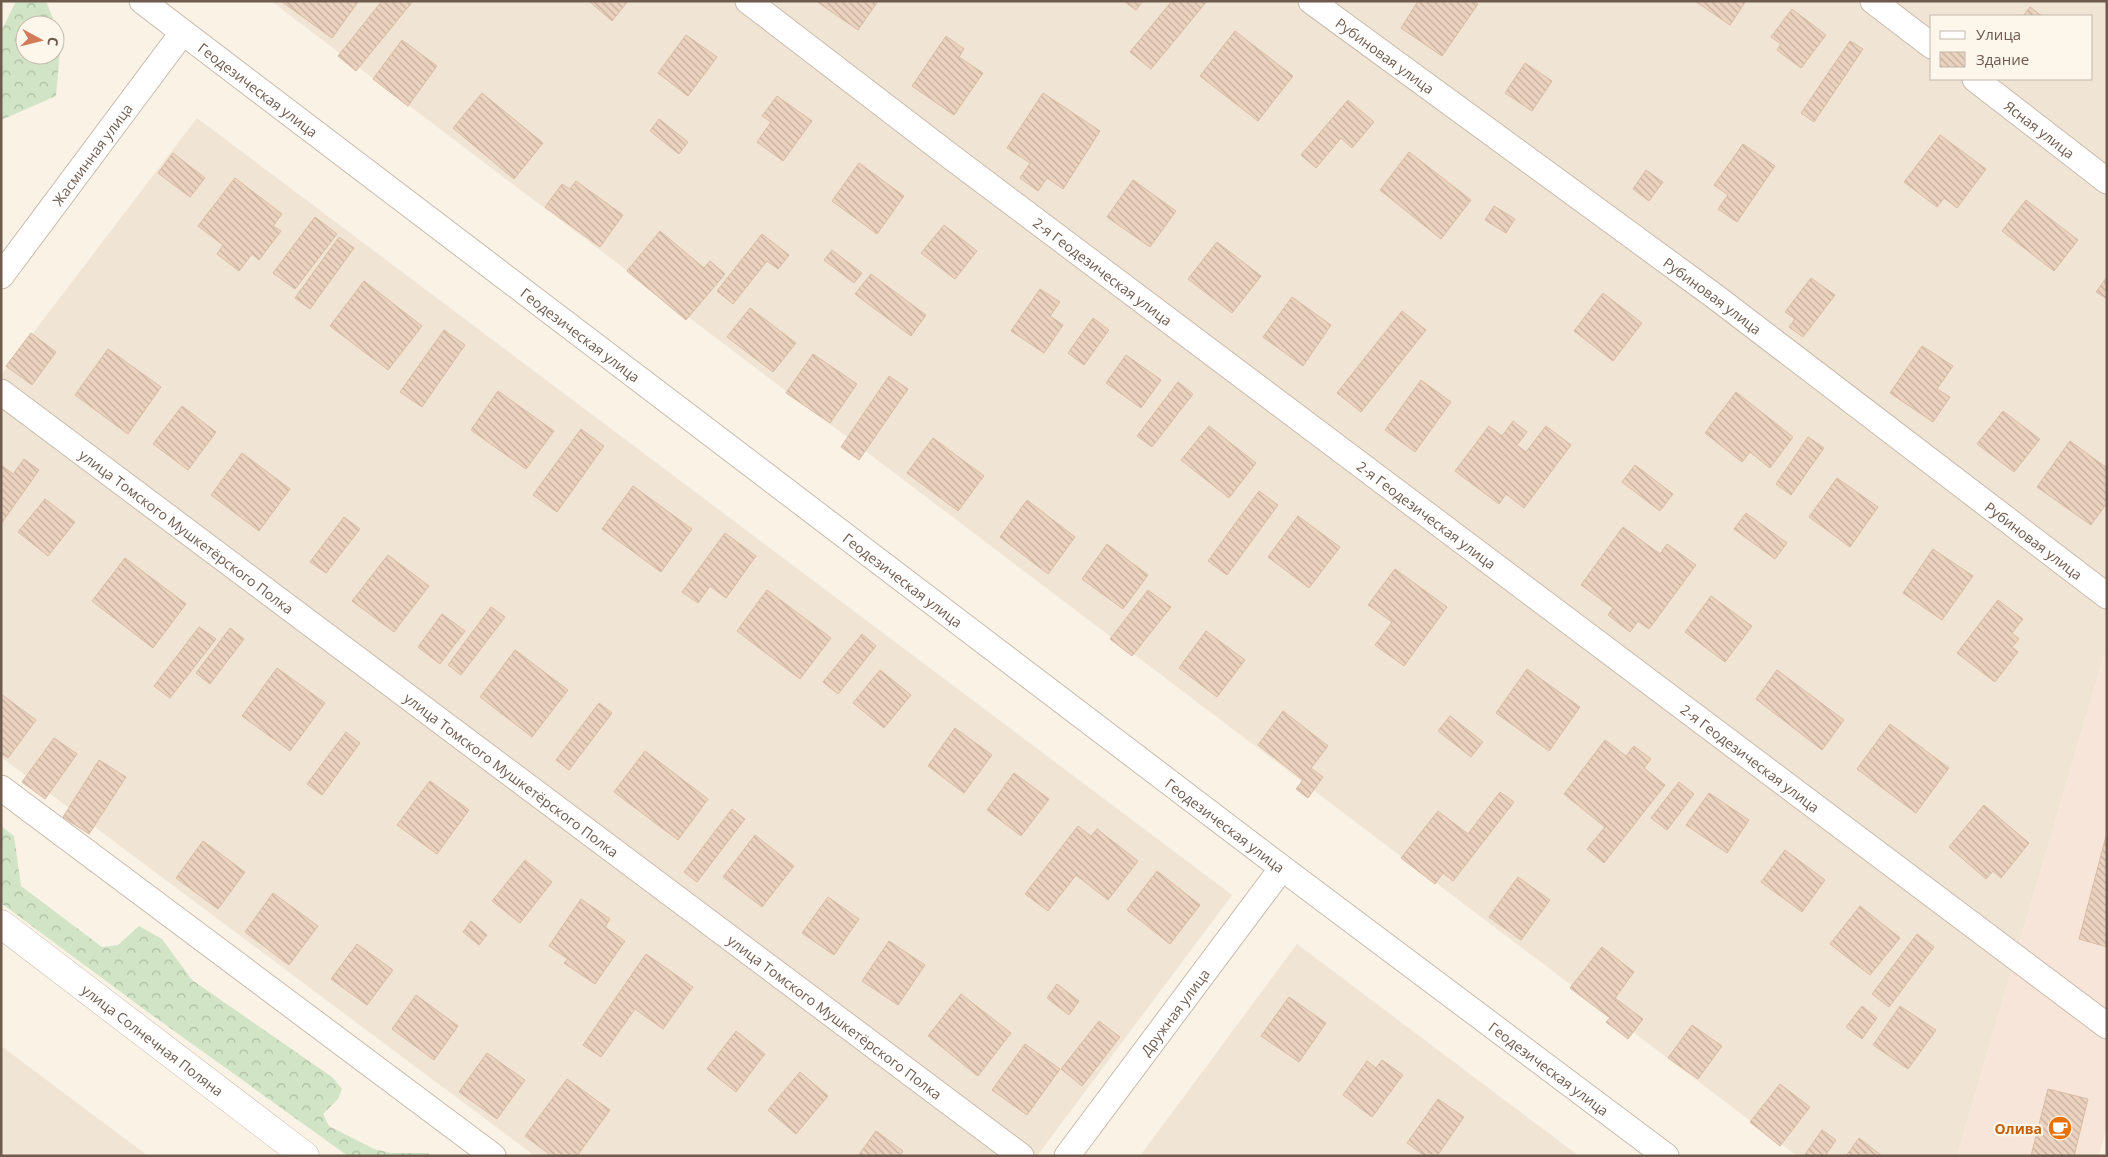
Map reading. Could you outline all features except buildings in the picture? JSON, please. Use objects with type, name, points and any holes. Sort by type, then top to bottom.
[{"type":"street","name":"Геодезическая улица","points":[[142,1],[1282,868],[1666,1156]]},
{"type":"street","name":"2-я Геодезическая улица","points":[[748,1],[958,162],[2107,1026]]},
{"type":"street","name":"Рубиновая улица","points":[[1311,1],[1717,298],[2107,596]]},
{"type":"street","points":[[1873,1],[1930,44]]},
{"type":"street","name":"Жасминная улица","points":[[1,276],[182,32]]},
{"type":"street","name":"Ясная улица","points":[[1975,80],[2107,180]]},
{"type":"street","name":"улица Томского Мушкетёрского Полка","points":[[1,392],[1021,1156]]},
{"type":"street","points":[[1,788],[493,1156]]},
{"type":"street","name":"Дружная улица","points":[[1067,1156],[1282,868]]},
{"type":"street","name":"улица Солнечная Поляна","points":[[1,924],[305,1156]]},
{"type":"shaded area","points":[[271,1],[2107,1],[2107,645],[1957,1156],[1797,1156]]},
{"type":"shaded area","points":[[197,118],[1232,895],[1037,1156],[535,1156],[1,757],[1,375]]},
{"type":"shaded area","points":[[2107,645],[2107,1125],[2099,1156],[1957,1156]]},
{"type":"shaded area","points":[[1297,944],[1579,1156],[1140,1156]]},
{"type":"shaded area","points":[[1,1046],[148,1156],[1,1156]]},
{"type":"green space","points":[[16,1],[46,1],[52,15],[15,15],[15,65],[59,65],[56,96],[1,120],[1,32]]},
{"type":"green space","points":[[1,826],[14,836],[21,886],[102,947],[118,945],[139,926],[162,939],[192,980],[332,1077],[342,1089],[338,1099],[323,1114],[329,1126],[374,1149],[391,1153],[427,1153],[432,1156],[348,1156],[145,1010],[1,903]]},
{"type":"place","name":"Олива","points":[[2060,1128]]}]
